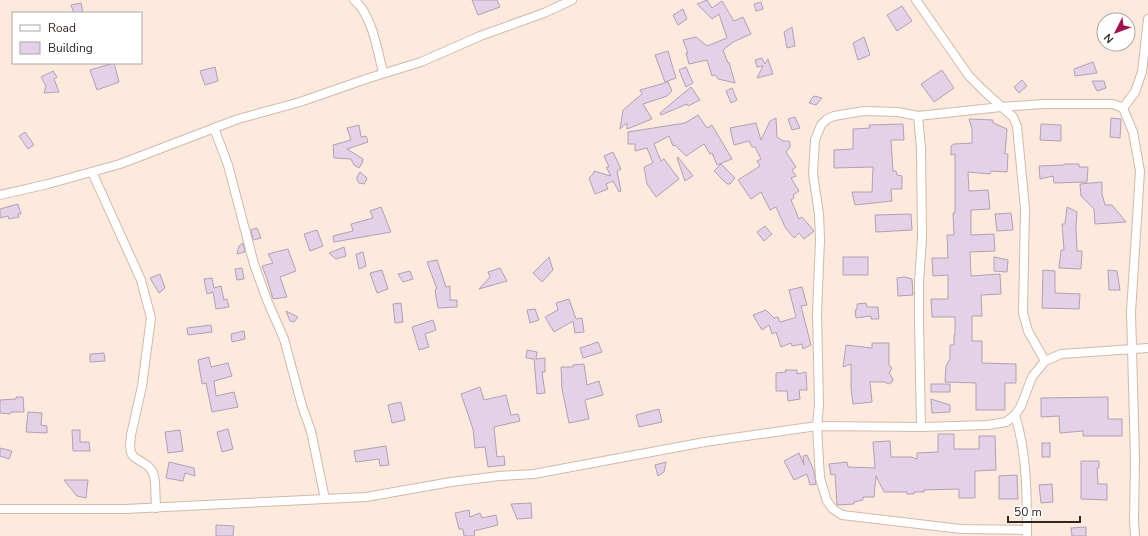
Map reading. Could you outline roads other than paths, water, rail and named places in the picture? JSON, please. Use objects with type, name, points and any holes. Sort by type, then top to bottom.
[{"type":"street","points":[[354,0],[358,3],[368,20],[383,73]]},
{"type":"street","points":[[0,195],[48,184],[120,164],[238,119],[300,102],[383,73],[421,62],[480,36],[544,13],[572,0]]},
{"type":"street","points":[[916,0],[970,76],[1013,117],[1017,126],[1025,208],[1023,313],[1028,331],[1046,361]]},
{"type":"street","points":[[1123,108],[1135,92],[1142,72],[1148,19]]},
{"type":"street","points":[[1015,415],[1021,432],[1026,491],[1027,533],[962,529],[842,515],[833,509],[827,501],[820,478],[817,426],[819,405],[817,313],[820,240],[819,214],[813,174],[816,140],[821,125],[827,119],[834,116],[864,111],[898,112],[918,116],[1001,106],[1043,104],[1113,104],[1123,108],[1133,132],[1140,171],[1131,312],[1135,459],[1135,536]]},
{"type":"street","points":[[918,116],[921,148],[922,231],[919,315],[921,427]]},
{"type":"street","points":[[214,128],[228,165],[254,264],[267,300],[284,339],[302,406],[311,431],[326,499]]},
{"type":"street","points":[[92,172],[141,280],[150,318],[142,386],[131,434],[130,446],[131,453],[134,457],[148,466],[153,472],[155,481],[156,508]]},
{"type":"street","points":[[0,509],[71,510],[156,508],[366,497],[451,482],[499,476],[534,474],[705,442],[817,426],[921,427],[988,425],[1006,422],[1015,415],[1021,406],[1032,377],[1046,361],[1061,354],[1148,348]]}]
